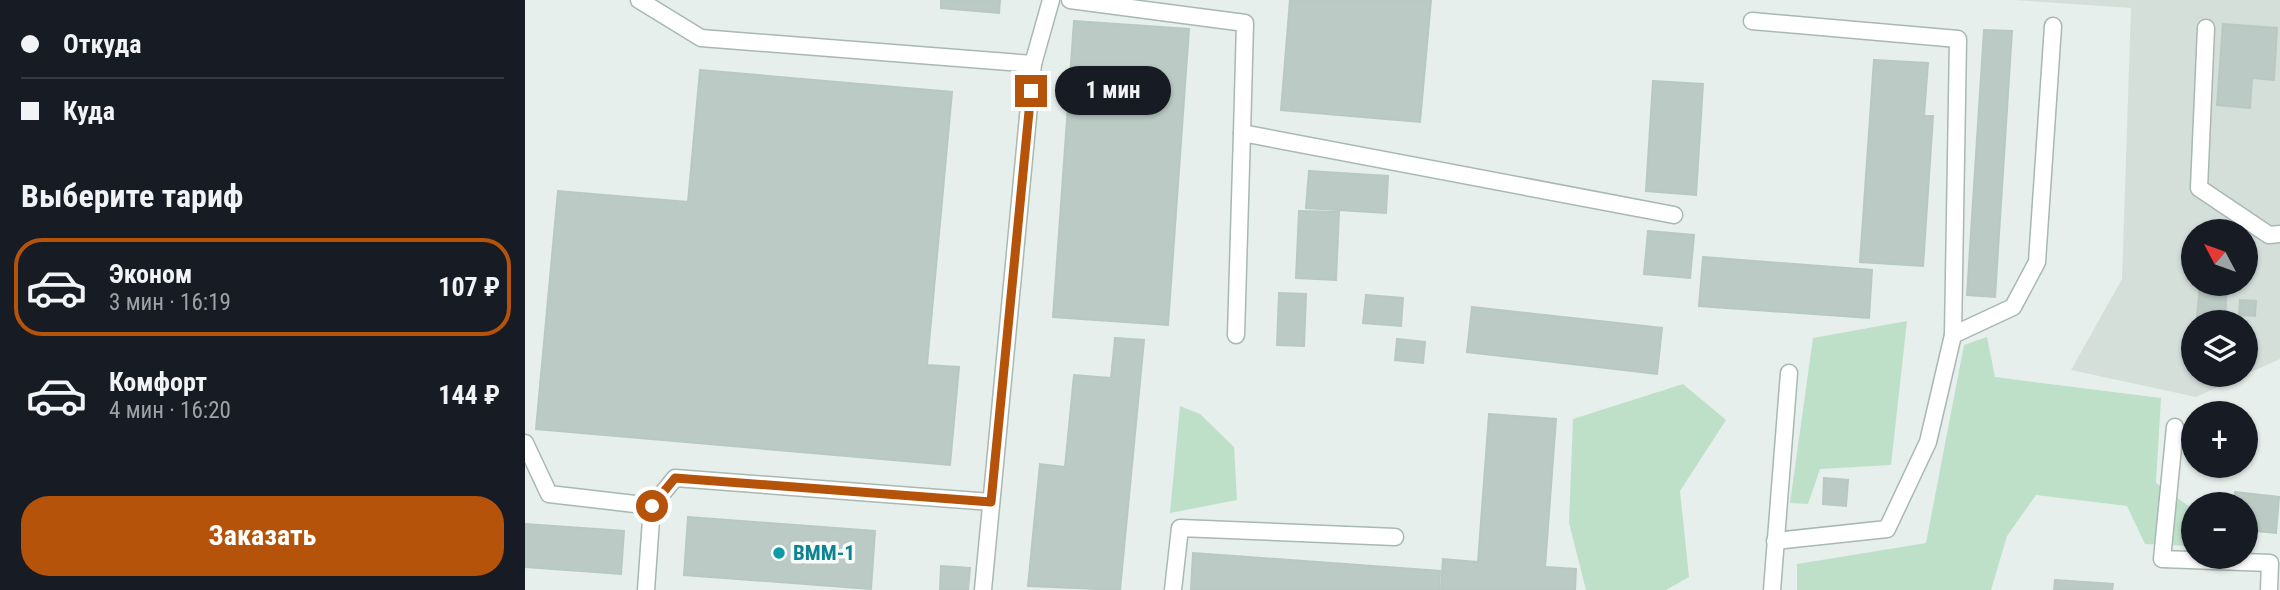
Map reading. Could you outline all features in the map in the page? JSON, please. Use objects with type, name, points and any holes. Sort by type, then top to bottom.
[{"type":"lane","points":[[639,0],[701,38],[1033,64]]},
{"type":"lane","points":[[983,590],[1033,64],[1051,0]]},
{"type":"lane","points":[[1070,0],[1245,23],[1236,335]]},
{"type":"lane","points":[[1752,21],[1958,39],[1953,335],[1928,442],[1887,529],[1775,541]]},
{"type":"lane","points":[[1953,335],[2013,307],[2037,262],[2053,26]]},
{"type":"lane","points":[[2206,28],[2199,188],[2269,235],[2280,234]]},
{"type":"lane","points":[[1242,133],[1674,215]]},
{"type":"lane","points":[[1772,590],[1789,373]]},
{"type":"lane","points":[[2175,427],[2162,559],[2270,563],[2269,590]]},
{"type":"lane","points":[[525,443],[549,494],[652,506]]},
{"type":"lane","points":[[646,590],[652,506],[675,478],[991,502]]},
{"type":"lane","points":[[1173,590],[1180,528],[1395,537]]},
{"type":"shaded area","points":[[2014,0],[2280,0],[2280,359],[2258,369],[2258,310],[2181,310],[2181,387],[2218,387],[2196,397],[2071,370],[2122,279],[2131,8]]},
{"type":"green space","points":[[1907,321],[1891,465],[1820,469],[1808,504],[1790,503],[1813,338]]},
{"type":"green space","points":[[1987,337],[1995,377],[2161,398],[2156,483],[2181,501],[2181,546],[2145,544],[2127,506],[2036,495],[2007,536],[1991,590],[1797,590],[1797,564],[1926,543],[1964,345]]},
{"type":"green space","points":[[1683,384],[1726,420],[1680,491],[1689,577],[1666,590],[1586,590],[1569,523],[1573,419]]},
{"type":"green space","points":[[1180,406],[1200,414],[1234,447],[1237,500],[1170,513]]},
{"type":"building","points":[[941,0],[1000,0],[999,13],[941,8]]},
{"type":"building","points":[[1290,0],[1431,0],[1420,122],[1281,110]]},
{"type":"building","points":[[1074,21],[1189,29],[1168,325],[1053,317]]},
{"type":"building","points":[[2223,24],[2277,28],[2274,80],[2252,78],[2250,108],[2217,105]]},
{"type":"building","points":[[1984,30],[2012,31],[1995,297],[1967,295]]},
{"type":"building","points":[[1874,60],[1928,63],[1924,116],[1933,116],[1923,266],[1860,262]]},
{"type":"building","points":[[700,70],[952,92],[927,365],[959,367],[950,465],[536,429],[558,191],[688,202]]},
{"type":"building","points":[[1653,81],[1703,84],[1696,195],[1646,191]]},
{"type":"building","points":[[1309,171],[1388,176],[1386,213],[1306,208]]},
{"type":"building","points":[[1299,211],[1339,212],[1336,280],[1296,278]]},
{"type":"building","points":[[1648,231],[1694,235],[1690,278],[1644,274]]},
{"type":"building","points":[[1703,257],[1872,270],[1869,318],[1699,306]]},
{"type":"building","points":[[1279,293],[1306,294],[1304,346],[1277,345]]},
{"type":"building","points":[[1366,295],[1403,298],[1401,326],[1363,323]]},
{"type":"building","points":[[2199,296],[2226,296],[2226,310],[2198,310]]},
{"type":"building","points":[[2240,300],[2256,301],[2255,310],[2239,310]]},
{"type":"building","points":[[1472,307],[1662,328],[1657,374],[1467,352]]},
{"type":"building","points":[[1115,338],[1144,340],[1120,590],[1028,586],[1040,464],[1065,467],[1074,375],[1111,378]]},
{"type":"building","points":[[1397,339],[1425,342],[1423,363],[1395,360]]},
{"type":"building","points":[[1489,414],[1556,419],[1545,567],[1576,569],[1575,590],[1441,589],[1443,559],[1478,562]]},
{"type":"building","points":[[1824,478],[1848,480],[1846,506],[1823,504]]},
{"type":"building","points":[[2258,495],[2279,497],[2276,533],[2258,531]]},
{"type":"building","name":"ВММ-1","points":[[688,517],[875,531],[871,589],[684,575]]},
{"type":"building","points":[[525,524],[624,531],[621,574],[525,567]]},
{"type":"building","points":[[1193,553],[1440,571],[1439,590],[1191,590]]},
{"type":"building","points":[[941,566],[970,568],[968,590],[940,590]]},
{"type":"building","points":[[2055,580],[2113,584],[2112,590],[2054,590]]},
{"type":"place","name":"ВММ-1","points":[[779,553]]},
{"type":"route","points":[[652,506],[675,478],[991,502],[1031,91]]}]
